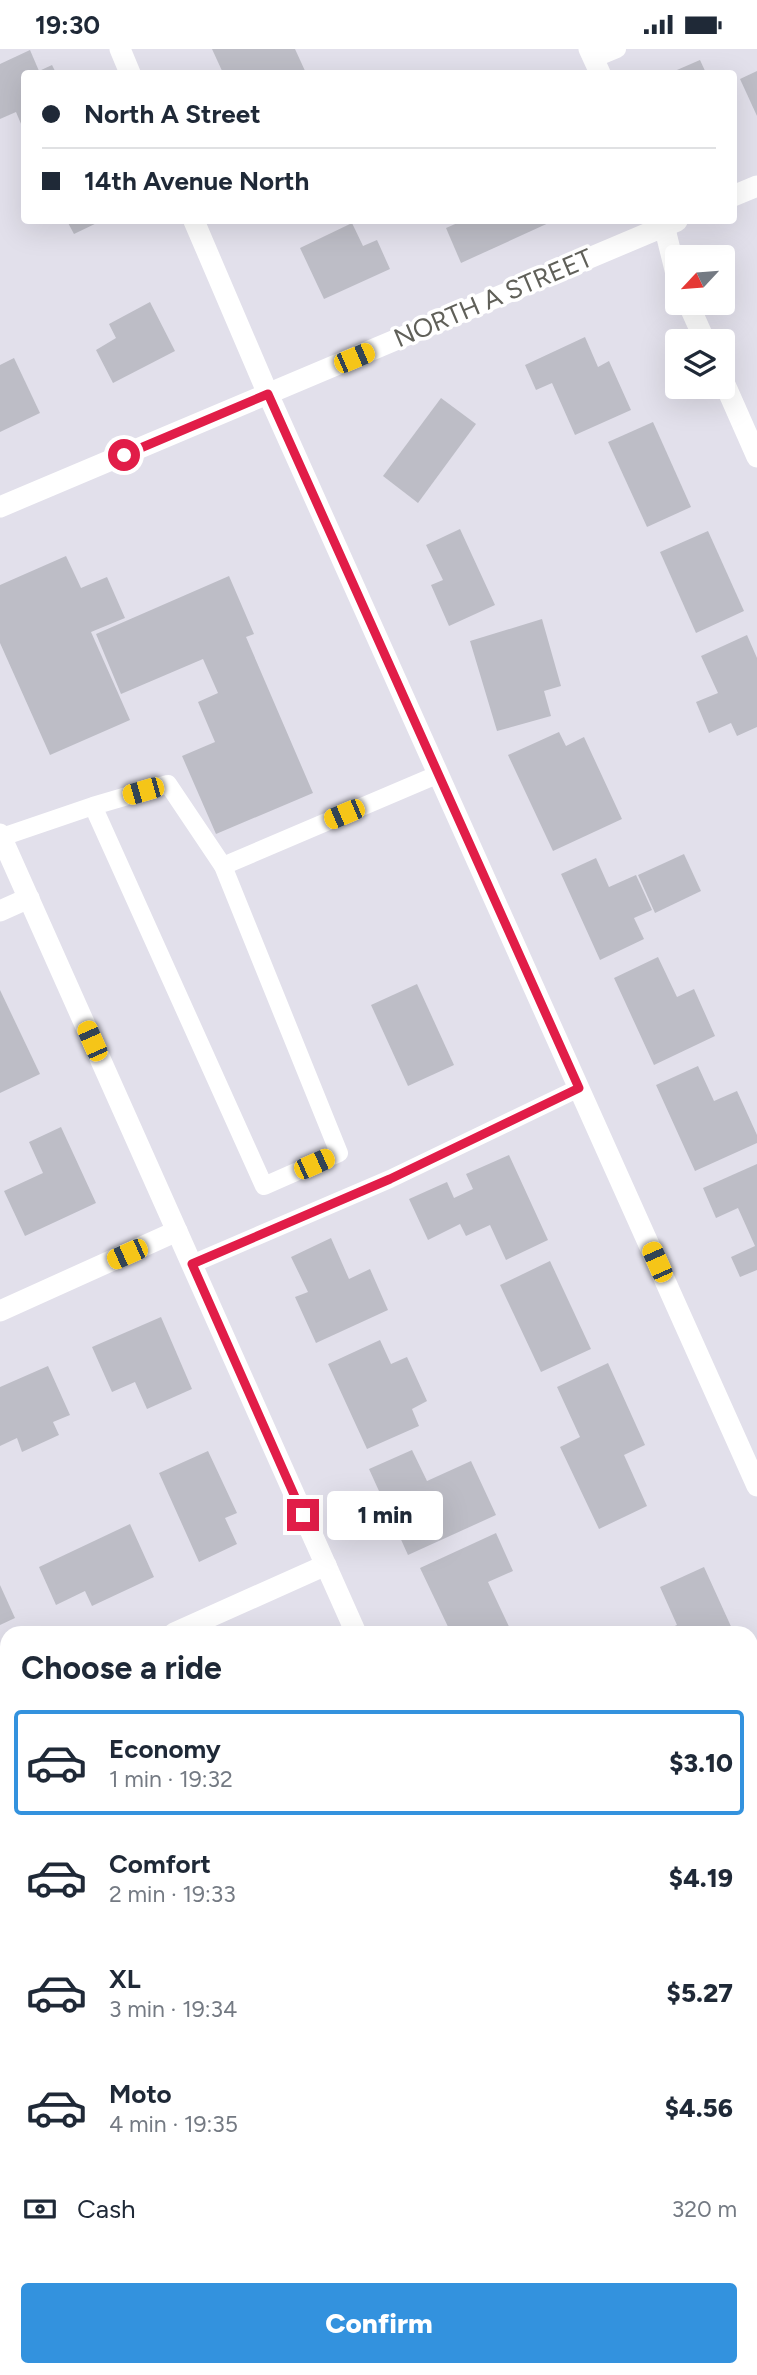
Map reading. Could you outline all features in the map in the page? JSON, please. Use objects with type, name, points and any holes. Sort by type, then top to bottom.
[{"type":"street","points":[[120,49],[130,70]]},
{"type":"street","points":[[737,195],[757,186]]},
{"type":"street","points":[[195,224],[268,394],[757,1486]]},
{"type":"street","name":"NORTH A STREET","points":[[0,507],[664,224]]},
{"type":"street","points":[[669,224],[672,245]]},
{"type":"street","points":[[731,399],[757,457]]},
{"type":"street","points":[[1,836],[353,1626]]},
{"type":"street","points":[[0,911],[29,898]]},
{"type":"street","points":[[0,1311],[177,1231]]},
{"type":"street","points":[[190,1626],[326,1565]]},
{"type":"lane","points":[[594,61],[617,49]]},
{"type":"lane","points":[[223,866],[439,774]]},
{"type":"lane","points":[[1,836],[93,806],[168,784],[223,866],[339,1153],[264,1186],[93,806]]},
{"type":"lane","points":[[192,1264],[390,1179],[579,1088]]},
{"type":"building","points":[[212,49],[295,49],[305,70],[222,70]]},
{"type":"building","points":[[30,50],[39,70],[21,70],[21,124],[16,112],[0,119],[0,64]]},
{"type":"building","points":[[700,60],[705,70],[677,70]]},
{"type":"building","points":[[52,65],[54,70],[41,70]]},
{"type":"building","points":[[757,71],[757,116],[740,79]]},
{"type":"building","points":[[69,224],[95,224],[74,234]]},
{"type":"building","points":[[352,224],[363,246],[377,240],[390,269],[324,299],[300,248]]},
{"type":"building","points":[[455,224],[546,224],[461,263],[446,228]]},
{"type":"building","points":[[150,302],[175,351],[113,383],[96,350],[116,338],[109,324]]},
{"type":"building","points":[[585,337],[598,367],[609,361],[631,410],[575,435],[552,383],[536,390],[525,365]]},
{"type":"building","points":[[14,358],[40,413],[0,432],[0,365]]},
{"type":"building","points":[[441,398],[476,424],[418,503],[383,476]]},
{"type":"building","points":[[653,422],[691,507],[647,527],[608,442]]},
{"type":"building","points":[[460,529],[495,605],[449,626],[431,585],[443,580],[426,545]]},
{"type":"building","points":[[708,531],[744,611],[696,633],[660,552]]},
{"type":"building","points":[[66,556],[81,588],[107,577],[125,618],[91,632],[130,720],[50,755],[0,643],[0,585]]},
{"type":"building","points":[[229,576],[254,634],[246,637],[313,793],[216,834],[182,756],[215,742],[198,702],[218,693],[203,659],[121,694],[96,634]]},
{"type":"building","points":[[542,619],[561,686],[544,691],[551,716],[497,731],[470,641]]},
{"type":"building","points":[[747,635],[757,658],[757,727],[737,736],[731,723],[709,733],[696,702],[718,693],[701,656]]},
{"type":"building","points":[[559,732],[566,746],[584,737],[622,819],[553,851],[508,755]]},
{"type":"building","points":[[684,854],[701,891],[655,913],[638,875]]},
{"type":"building","points":[[596,858],[609,887],[636,875],[652,910],[634,918],[644,939],[600,960],[561,874]]},
{"type":"building","points":[[658,957],[677,997],[694,989],[715,1036],[654,1065],[614,978]]},
{"type":"building","points":[[417,984],[454,1065],[408,1086],[371,1005]]},
{"type":"building","points":[[0,990],[40,1074],[0,1093]]},
{"type":"building","points":[[698,1066],[714,1101],[737,1091],[757,1135],[757,1143],[695,1171],[656,1085]]},
{"type":"building","points":[[61,1127],[96,1203],[25,1236],[4,1191],[43,1173],[29,1142]]},
{"type":"building","points":[[509,1155],[548,1240],[506,1260],[490,1225],[466,1236],[460,1224],[428,1240],[409,1199],[447,1182],[454,1198],[473,1189],[466,1174]]},
{"type":"building","points":[[757,1164],[757,1270],[740,1277],[731,1257],[755,1246],[738,1208],[716,1218],[703,1188]]},
{"type":"building","points":[[331,1238],[349,1279],[370,1269],[388,1310],[316,1343],[295,1297],[308,1292],[291,1257]]},
{"type":"building","points":[[550,1261],[591,1349],[541,1372],[500,1285]]},
{"type":"building","points":[[161,1317],[192,1389],[147,1409],[135,1382],[112,1392],[92,1347]]},
{"type":"building","points":[[380,1340],[391,1364],[407,1357],[427,1401],[412,1409],[419,1426],[367,1449],[328,1364]]},
{"type":"building","points":[[608,1363],[645,1445],[624,1455],[647,1506],[599,1529],[560,1447],[580,1437],[557,1387]]},
{"type":"building","points":[[48,1366],[70,1415],[53,1422],[59,1435],[22,1452],[17,1438],[0,1446],[0,1387]]},
{"type":"building","points":[[412,1450],[427,1481],[471,1461],[496,1515],[408,1555],[369,1469]]},
{"type":"building","points":[[208,1451],[237,1513],[225,1518],[237,1544],[199,1562],[159,1473]]},
{"type":"building","points":[[130,1524],[154,1577],[92,1606],[85,1591],[56,1605],[39,1567]]},
{"type":"building","points":[[496,1533],[513,1571],[488,1582],[509,1626],[448,1626],[420,1568]]},
{"type":"building","points":[[704,1567],[731,1626],[675,1626],[677,1625],[660,1587]]},
{"type":"building","points":[[0,1585],[15,1618],[0,1625]]},
{"type":"route","points":[[124,455],[268,394],[579,1088],[390,1179],[192,1264],[303,1515]]}]
